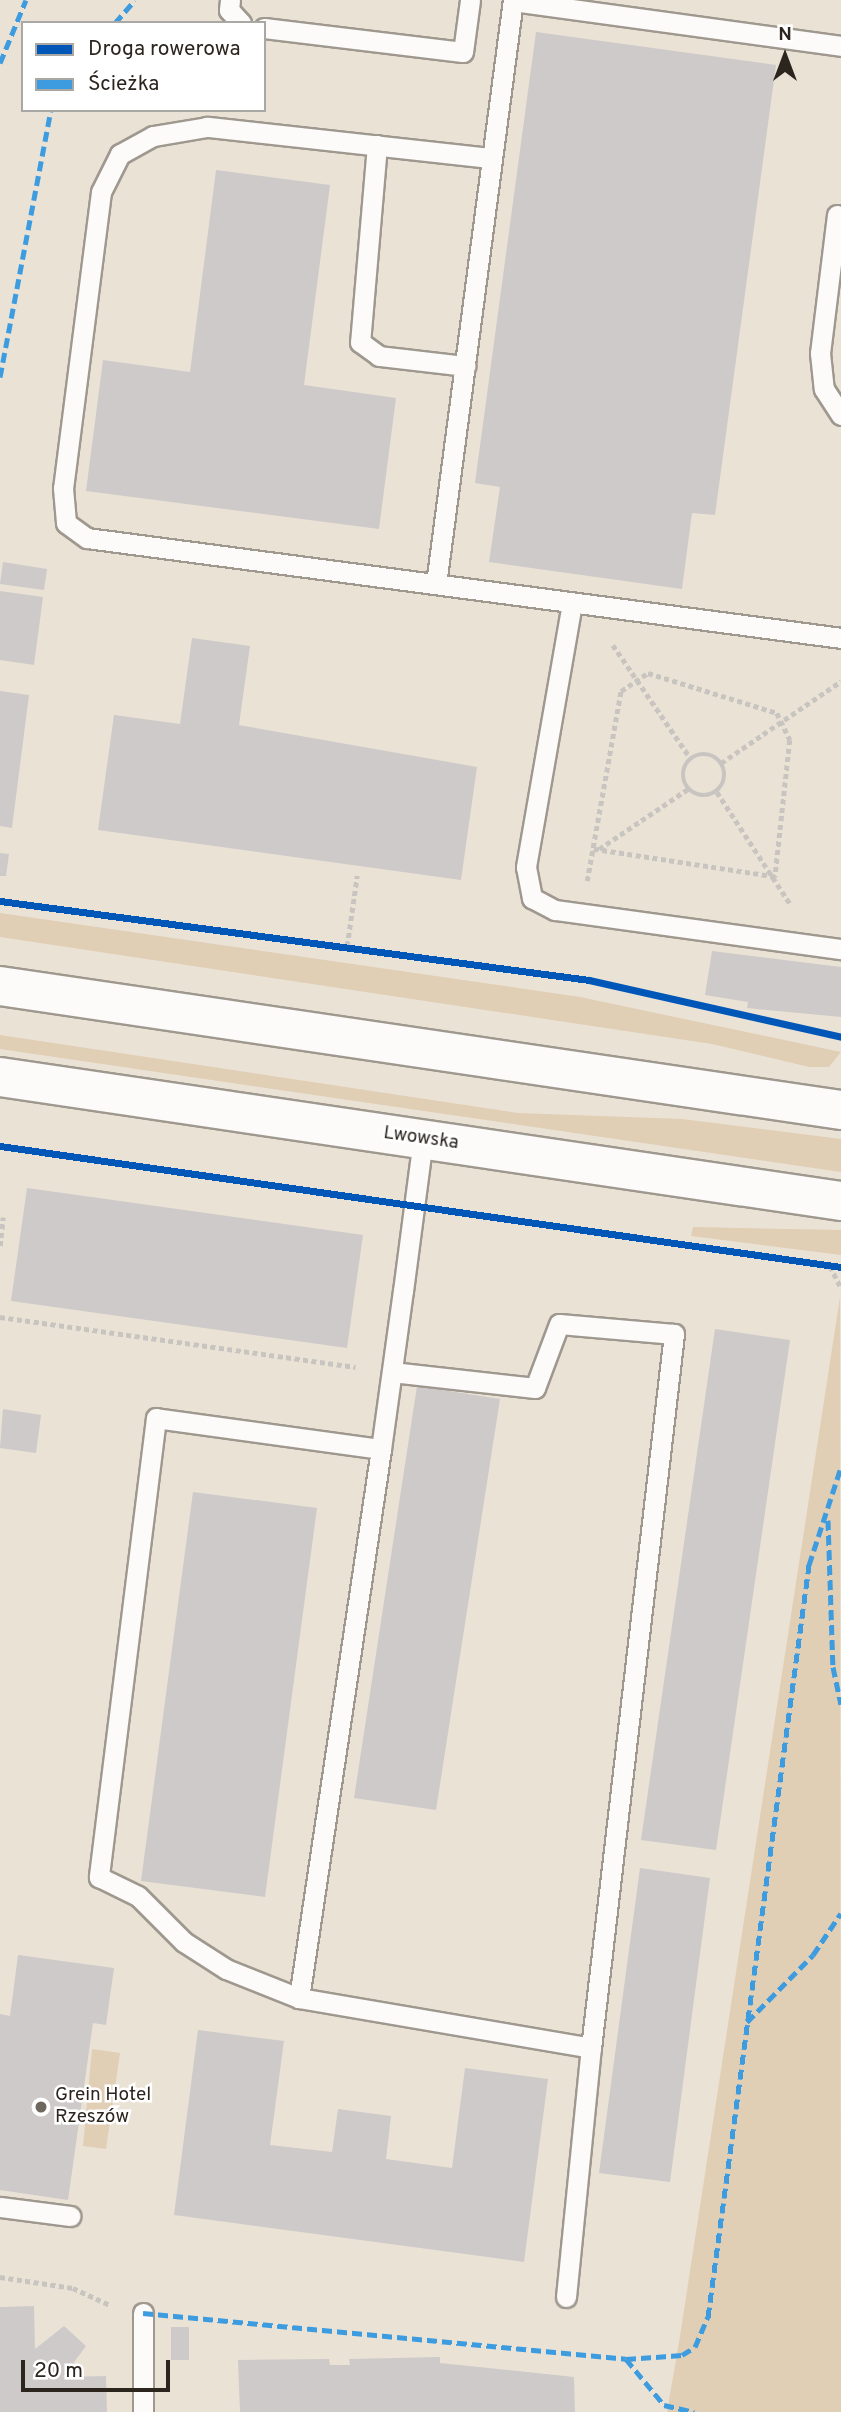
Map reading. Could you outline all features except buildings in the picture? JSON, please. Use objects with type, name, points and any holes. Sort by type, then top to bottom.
[{"type":"main road","points":[[0,986],[841,1110]]},
{"type":"main road","name":"Lwowska","points":[[0,1077],[841,1201]]},
{"type":"lane","points":[[230,0],[229,10],[239,21]]},
{"type":"lane","points":[[266,28],[463,52],[470,0]]},
{"type":"lane","points":[[436,584],[513,1],[841,46]]},
{"type":"lane","points":[[491,158],[206,127],[153,136],[120,154],[101,192],[63,510],[74,533],[87,538],[841,638]]},
{"type":"lane","points":[[377,145],[360,342],[379,356],[465,366]]},
{"type":"lane","points":[[836,215],[820,353],[824,389],[841,415]]},
{"type":"lane","points":[[578,603],[524,879],[540,905],[841,949]]},
{"type":"lane","points":[[299,1998],[381,1449],[423,1139]]},
{"type":"lane","points":[[392,1371],[535,1388],[559,1324],[674,1334],[591,2048],[566,2297]]},
{"type":"lane","points":[[381,1449],[156,1418],[99,1877],[138,1896],[184,1942],[226,1969],[299,1998],[591,2048]]},
{"type":"lane","points":[[0,2207],[70,2216]]},
{"type":"lane","points":[[143,2314],[143,2412]]},
{"type":"path","points":[[578,603],[637,680],[691,759]]},
{"type":"path","points":[[581,913],[596,850],[621,691],[648,673],[777,713],[790,740],[775,877]]},
{"type":"path","points":[[721,763],[841,681]]},
{"type":"path","points":[[706,754],[721,763],[726,775],[717,792],[706,796],[688,789],[683,773],[691,759],[706,754]]},
{"type":"path","points":[[596,850],[688,789]]},
{"type":"path","points":[[717,792],[794,909],[805,911]]},
{"type":"path","points":[[596,850],[775,877]]},
{"type":"path","points":[[347,946],[357,876]]},
{"type":"path","points":[[0,1246],[3,1217]]},
{"type":"path","points":[[830,1266],[841,1288]]},
{"type":"path","points":[[0,1317],[392,1371]]},
{"type":"path","points":[[0,2277],[73,2288],[143,2314]]},
{"type":"shaded area","points":[[0,913],[580,997],[841,1052],[829,1067],[809,1067],[712,1044],[0,937]]},
{"type":"shaded area","points":[[0,1035],[518,1113],[682,1119],[841,1139],[841,1172],[0,1049]]},
{"type":"shaded area","points":[[693,1227],[841,1230],[841,1255],[691,1236]]},
{"type":"shaded area","points":[[840,1297],[841,2412],[667,2412],[680,2336]]},
{"type":"shaded area","points":[[92,2049],[120,2053],[106,2149],[83,2146]]},
{"type":"marked path","points":[[0,63],[26,0]]},
{"type":"marked path","points":[[117,21],[135,0]]},
{"type":"marked path","points":[[0,377],[51,112]]},
{"type":"marked path","points":[[143,2313],[626,2359],[682,2355],[695,2347],[708,2317],[809,1565],[841,1467]]},
{"type":"marked path","points":[[828,1520],[833,1667],[841,1704]]},
{"type":"marked path","points":[[747,2022],[813,1955],[841,1913]]},
{"type":"marked path","points":[[626,2359],[664,2405],[694,2412]]},
{"type":"cycle path","points":[[0,901],[589,980],[841,1037]]},
{"type":"cycle path","points":[[0,1146],[841,1267]]},
{"type":"place","name":"Grein Hotel Rzeszów","points":[[41,2107]]}]
